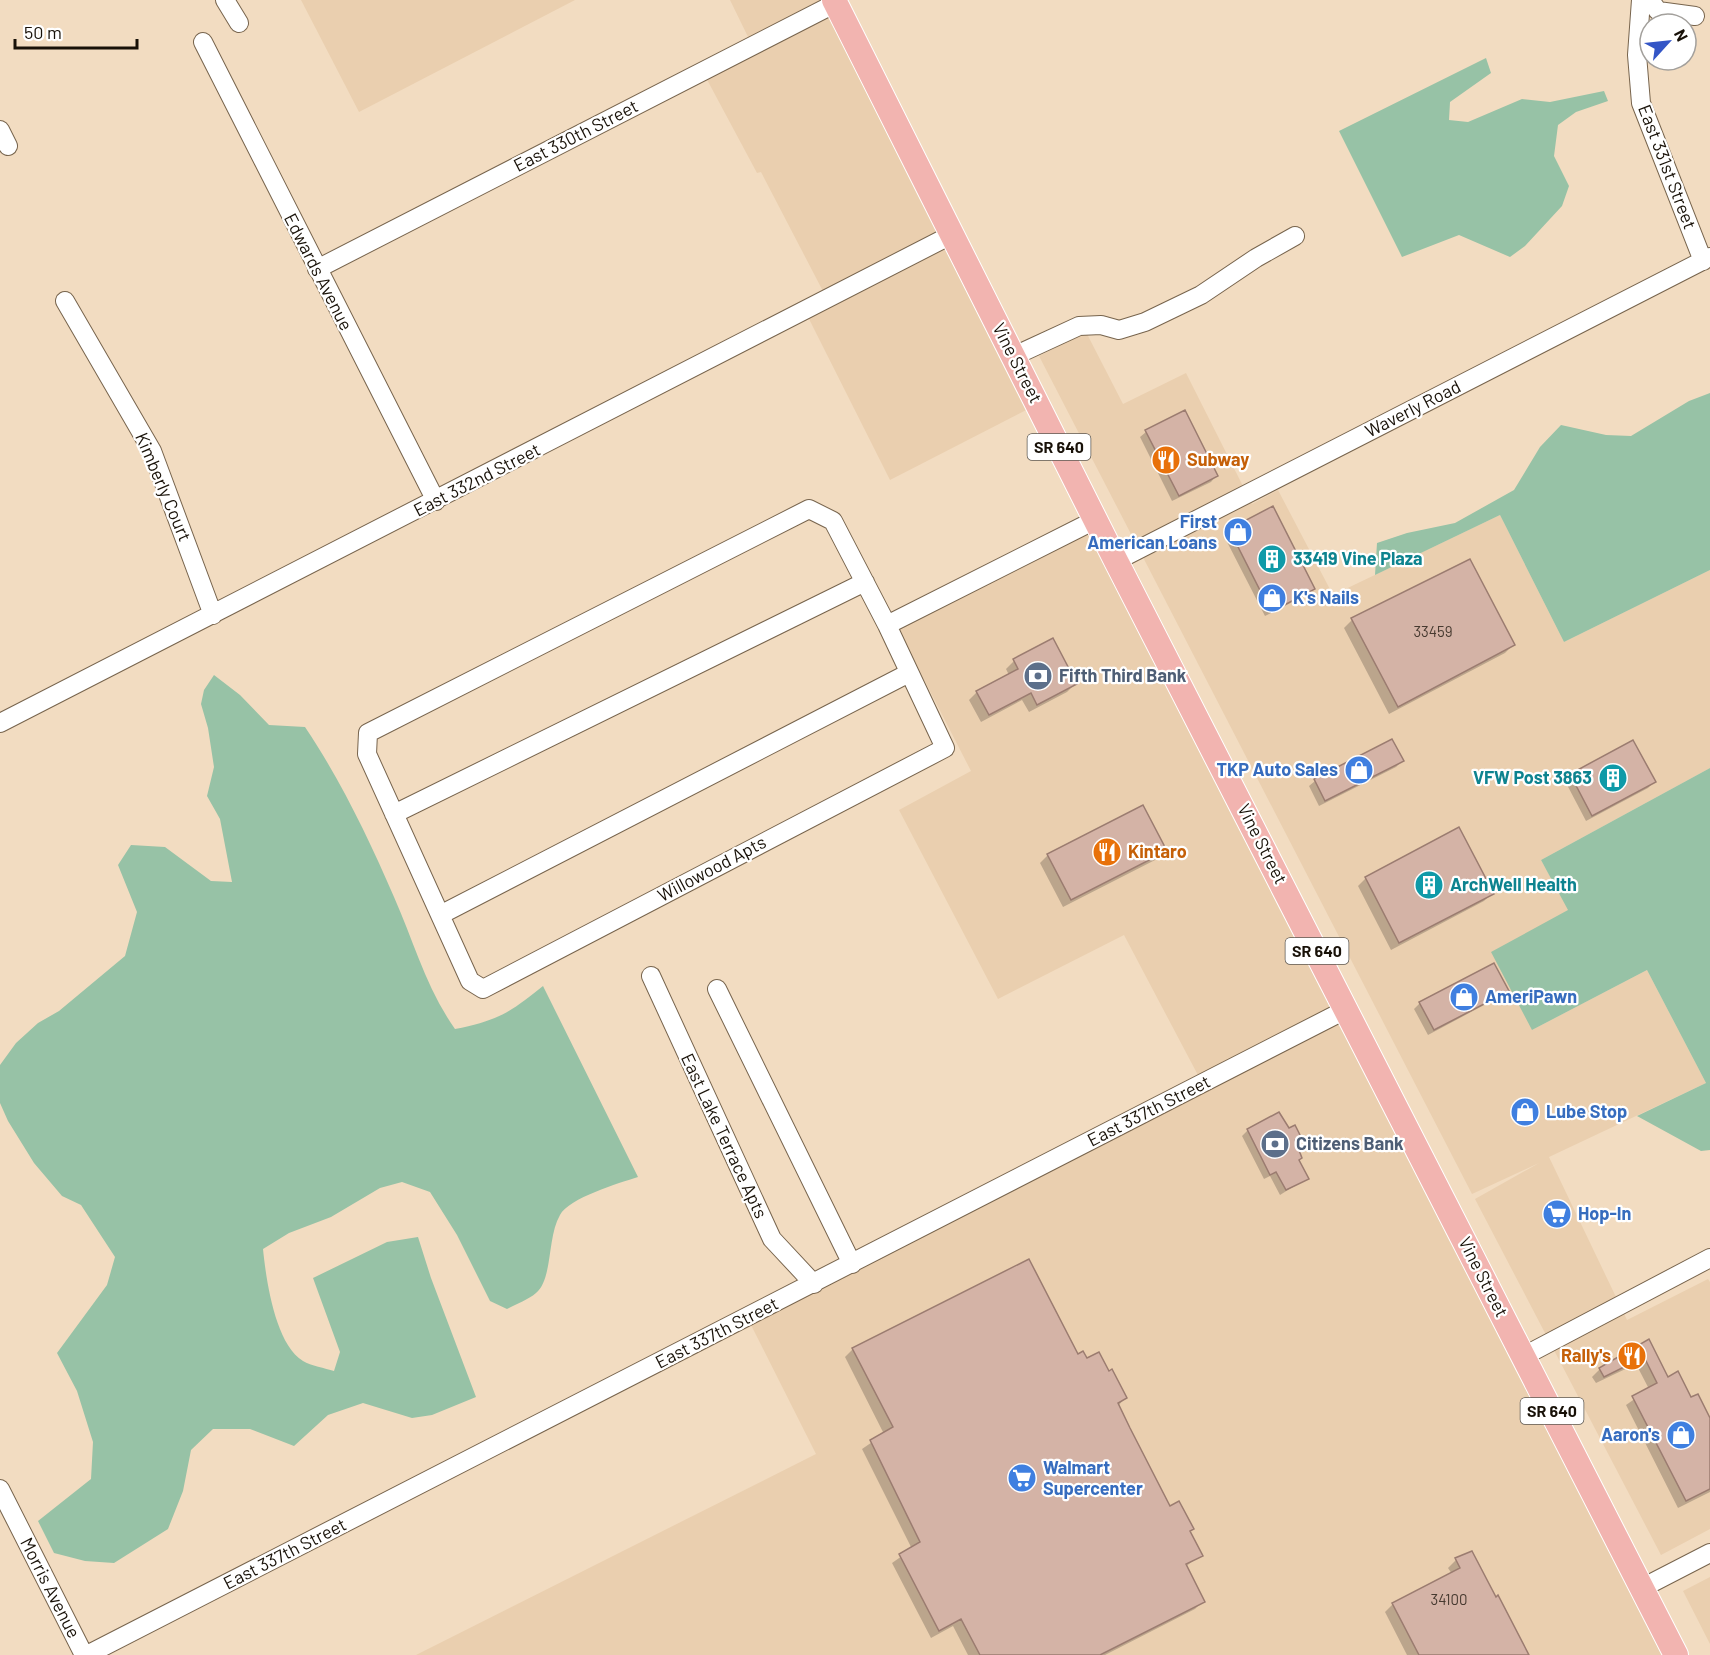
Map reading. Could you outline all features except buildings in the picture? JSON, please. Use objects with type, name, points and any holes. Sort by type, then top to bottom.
[{"type":"main road","name":"Vine Street","points":[[835,2],[1095,520],[1676,1655]]},
{"type":"street","points":[[225,0],[239,23]]},
{"type":"street","points":[[1650,0],[1658,11],[1666,12]]},
{"type":"street","name":"East 330th Street","points":[[317,269],[835,2]]},
{"type":"street","name":"Edwards Avenue","points":[[203,42],[436,501]]},
{"type":"street","name":"East 331st Street","points":[[1642,72],[1641,102],[1707,259]]},
{"type":"street","name":"East 332nd Street","points":[[0,723],[953,234]]},
{"type":"street","points":[[1014,356],[1079,326],[1101,325],[1119,330],[1145,322],[1201,295],[1294,236]]},
{"type":"street","name":"Waverly Road","points":[[1116,561],[1707,259]]},
{"type":"street","name":"Kimberly Court","points":[[65,301],[152,451],[213,615]]},
{"type":"street","name":"Willowood Apts","points":[[809,509],[833,520],[865,582],[945,748],[483,989],[470,981],[367,754],[368,732],[809,509]]},
{"type":"street","points":[[887,625],[1095,520]]},
{"type":"street","points":[[394,814],[865,582]]},
{"type":"street","points":[[440,915],[909,673]]},
{"type":"street","name":"East Lake Terrace Apts","points":[[651,976],[772,1239],[814,1284]]},
{"type":"street","points":[[717,989],[852,1264]]},
{"type":"street","name":"East 337th Street","points":[[86,1655],[1347,1010]]},
{"type":"street","points":[[1524,1356],[1710,1258]]},
{"type":"street","name":"Morris Avenue","points":[[0,1489],[86,1655]]},
{"type":"street","points":[[1642,1588],[1710,1553]]},
{"type":"shaded area","points":[[301,0],[575,0],[359,112]]},
{"type":"shaded area","points":[[730,0],[829,0],[751,43]]},
{"type":"shaded area","points":[[833,8],[949,233],[826,297],[761,172],[757,173],[704,74]]},
{"type":"shaded area","points":[[950,240],[1034,406],[890,480],[807,315]]},
{"type":"shaded area","points":[[1086,332],[1123,404],[1186,373],[1252,504],[1278,490],[1333,595],[1500,515],[1564,642],[1710,570],[1710,768],[1541,860],[1569,910],[1532,1030],[1647,970],[1706,1083],[1549,1157],[1627,1320],[1708,1279],[1710,1282],[1710,1529],[1661,1555],[1475,1199],[1539,1163],[1472,1194],[1039,356]]},
{"type":"shaded area","points":[[1093,527],[1340,1008],[1200,1079],[1124,935],[998,999],[899,810],[971,771],[897,627]]},
{"type":"shaded area","points":[[1344,1015],[1671,1655],[416,1655],[816,1454],[749,1321]]},
{"type":"shaded area","points":[[1710,1577],[1710,1644],[1683,1591]]},
{"type":"green space","points":[[1486,58],[1491,73],[1450,102],[1449,120],[1468,122],[1522,99],[1550,102],[1604,91],[1608,101],[1576,112],[1558,125],[1554,156],[1569,186],[1562,206],[1525,246],[1510,257],[1459,235],[1402,257],[1339,131]]},
{"type":"green space","points":[[1710,393],[1710,570],[1564,642],[1500,515],[1375,575],[1377,543],[1407,533],[1455,523],[1514,490],[1540,447],[1561,425],[1606,435],[1631,436],[1689,401]]},
{"type":"green space","points":[[214,675],[240,695],[269,725],[305,727],[342,788],[364,831],[428,981],[455,1029],[493,1019],[522,1003],[543,986],[638,1177],[595,1192],[565,1209],[556,1224],[548,1268],[541,1287],[526,1300],[507,1309],[490,1301],[457,1235],[430,1192],[402,1182],[380,1188],[331,1217],[289,1233],[263,1249],[274,1310],[285,1341],[293,1353],[303,1361],[334,1371],[340,1352],[313,1278],[387,1242],[418,1237],[476,1397],[432,1415],[412,1418],[363,1403],[328,1415],[294,1446],[250,1429],[213,1429],[191,1450],[183,1491],[168,1529],[114,1563],[85,1561],[54,1553],[38,1521],[91,1479],[93,1442],[77,1391],[57,1353],[107,1285],[115,1257],[81,1205],[62,1196],[34,1163],[8,1121],[0,1103],[0,1065],[16,1043],[38,1023],[59,1011],[125,956],[137,912],[118,865],[131,845],[165,847],[211,881],[232,882],[220,819],[207,796],[214,767],[208,728],[201,704],[204,690]]},
{"type":"green space","points":[[1710,768],[1710,1150],[1701,1151],[1637,1116],[1706,1083],[1647,970],[1532,1030],[1491,952],[1568,910],[1541,860]]},
{"type":"place","name":"Subway","points":[[1166,460]]},
{"type":"place","name":"First American Loans","points":[[1238,532]]},
{"type":"place","name":"33419 Vine Plaza","points":[[1272,559]]},
{"type":"place","name":"K's Nails","points":[[1272,598]]},
{"type":"place","name":"Fifth Third Bank","points":[[1038,676]]},
{"type":"place","name":"TKP Auto Sales","points":[[1359,770]]},
{"type":"place","name":"VFW Post 3863","points":[[1613,778]]},
{"type":"place","name":"Kintaro","points":[[1107,852]]},
{"type":"place","name":"ArchWell Health","points":[[1429,885]]},
{"type":"place","name":"AmeriPawn","points":[[1464,997]]},
{"type":"place","name":"Lube Stop","points":[[1525,1112]]},
{"type":"place","name":"Citizens Bank","points":[[1275,1144]]},
{"type":"place","name":"Hop-In","points":[[1557,1214]]},
{"type":"place","name":"Rally's","points":[[1632,1356]]},
{"type":"place","name":"Aaron's","points":[[1681,1435]]},
{"type":"place","name":"Walmart Supercenter","points":[[1022,1478]]}]
